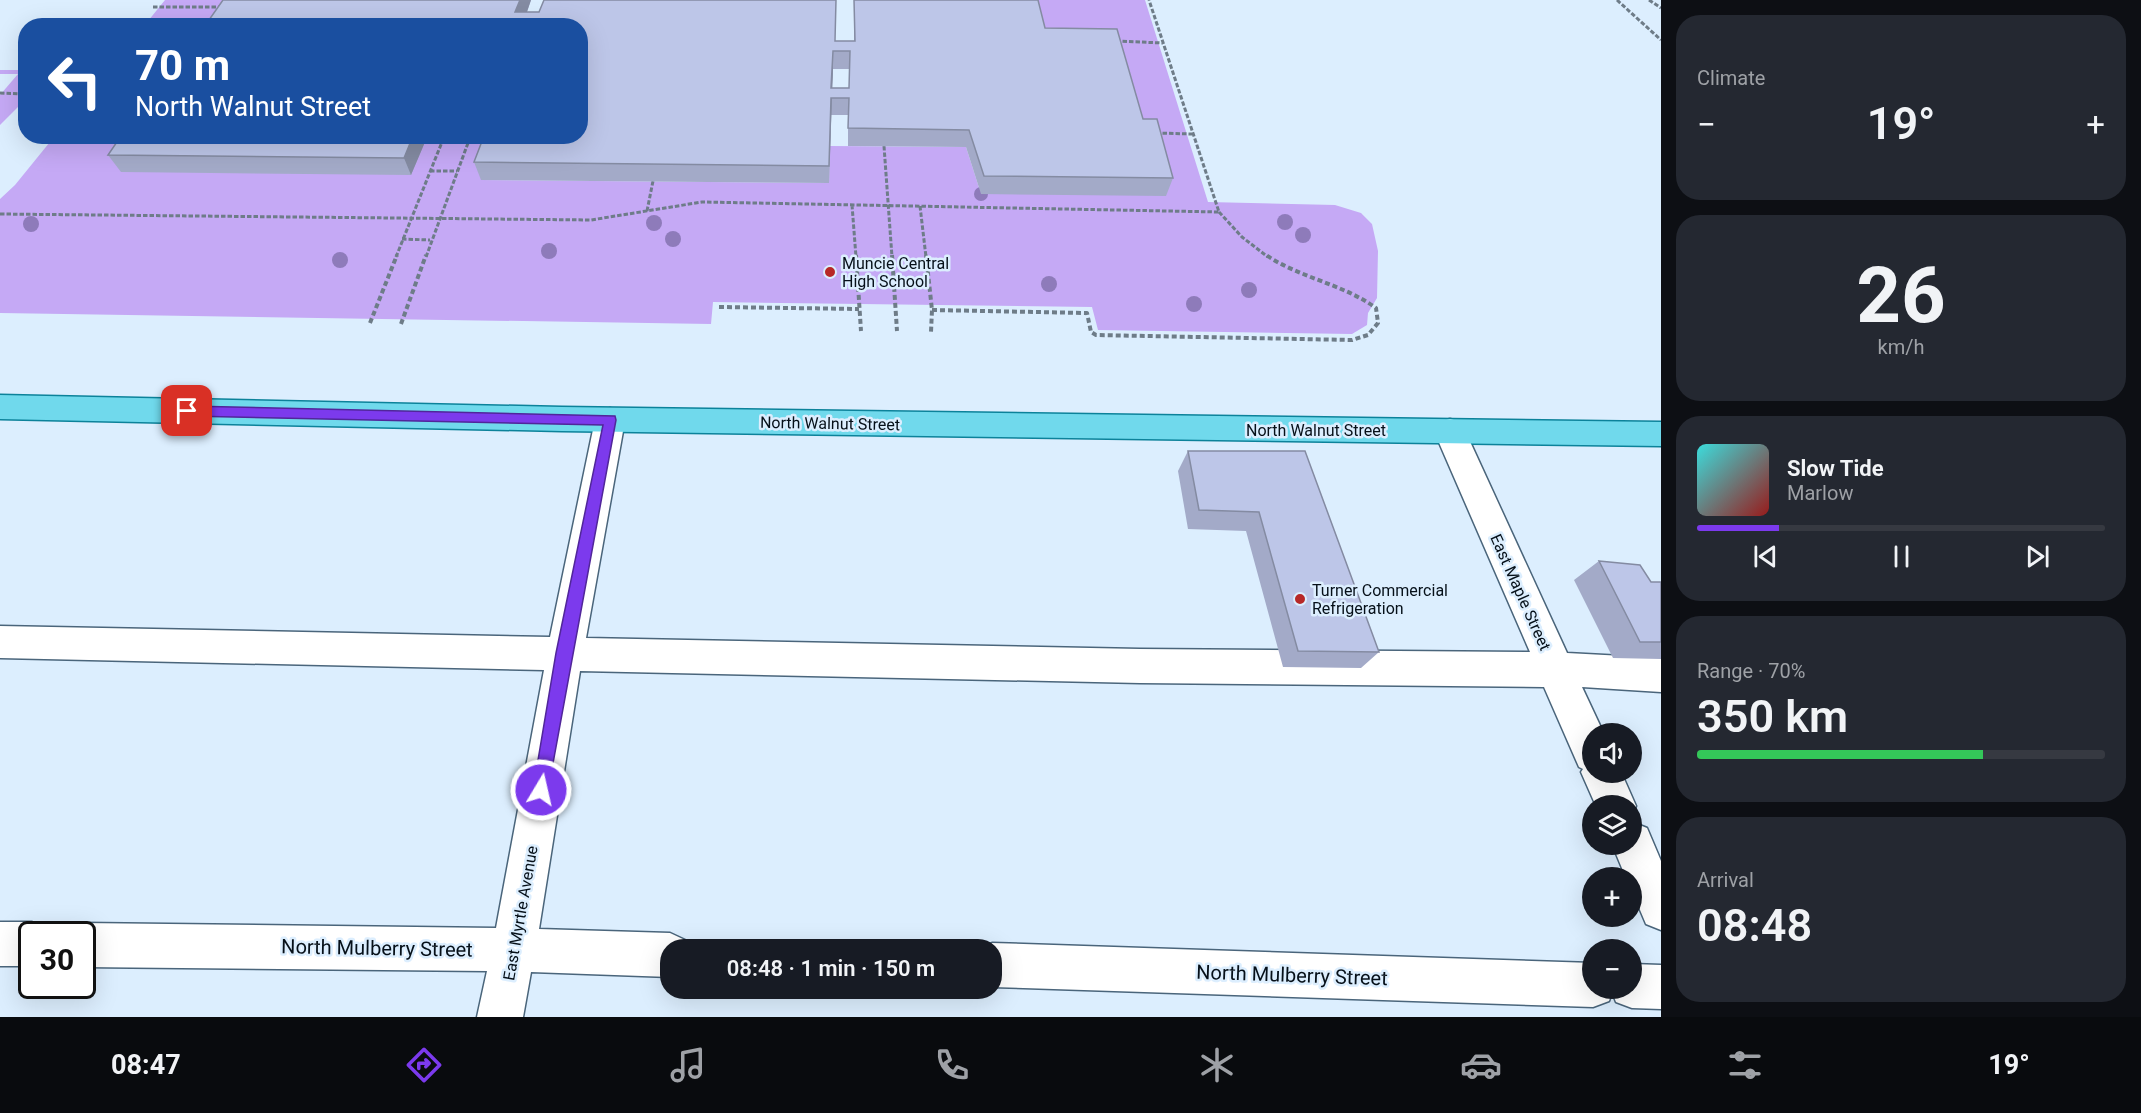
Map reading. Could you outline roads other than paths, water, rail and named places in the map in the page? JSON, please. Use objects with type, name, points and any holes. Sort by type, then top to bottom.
[{"type":"main road","name":"North Walnut Street","points":[[0,407],[610,420],[1661,434]]},
{"type":"street","name":"East Myrtle Avenue","points":[[500,1017],[514,950],[564,653],[610,420]]},
{"type":"street","name":"East Maple Street","points":[[1450,430],[1582,729]]},
{"type":"street","points":[[0,642],[1140,666],[1513,671],[1555,669],[1661,675]]},
{"type":"street","points":[[1637,855],[1661,909]]},
{"type":"street","points":[[0,944],[18,944]]},
{"type":"street","name":"North Mulberry Street","points":[[96,945],[514,950],[660,955]]},
{"type":"street","name":"North Mulberry Street","points":[[1002,965],[1582,985]]},
{"type":"street","points":[[1642,986],[1661,987]]},
{"type":"place","name":"Muncie Central High School","points":[[830,272]]},
{"type":"place","name":"Turner Commercial Refrigeration","points":[[1300,599]]}]
